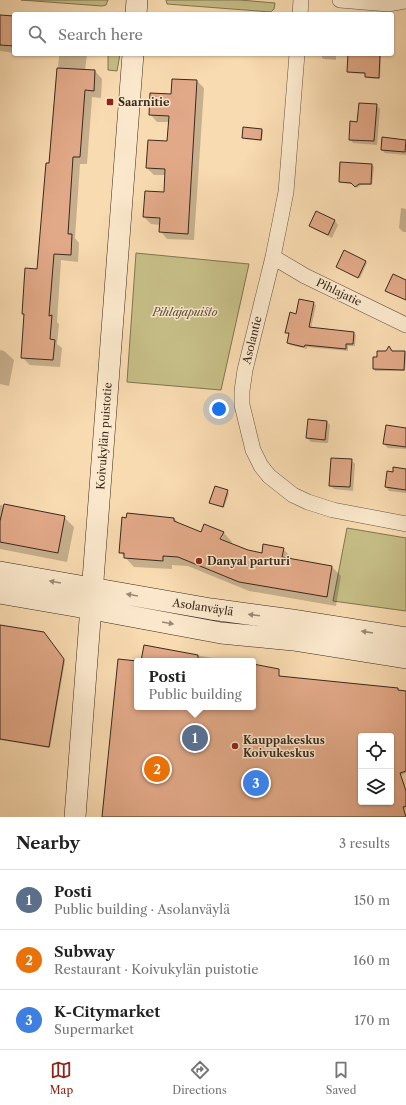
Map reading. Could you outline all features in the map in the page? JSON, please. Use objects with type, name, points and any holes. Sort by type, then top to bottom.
[{"type":"main road","points":[[136,12],[137,0]]},
{"type":"main road","name":"Koivukylän puistotie","points":[[75,817],[133,56]]},
{"type":"main road","name":"Asolanväylä","points":[[0,572],[211,610],[292,620],[406,638]]},
{"type":"main road","name":"Asolanväylä","points":[[0,593],[221,633],[293,640],[406,658]]},
{"type":"street","points":[[300,12],[302,0]]},
{"type":"street","points":[[340,0],[388,4],[406,1]]},
{"type":"street","name":"Asolantie","points":[[297,56],[286,192],[273,257],[245,370],[242,405],[253,450],[261,466],[270,476],[293,495],[308,502],[333,510],[406,524]]},
{"type":"street","name":"Pihlajatie","points":[[273,257],[305,276],[406,325]]},
{"type":"green space","points":[[21,0],[108,0],[106,5],[102,6]]},
{"type":"green space","points":[[166,0],[240,0],[275,3],[274,9],[271,12],[167,4]]},
{"type":"green space","points":[[108,56],[120,56],[117,71],[108,70]]},
{"type":"green space","name":"Pihlajapuisto","points":[[136,253],[249,264],[221,390],[127,382]]},
{"type":"green space","points":[[347,528],[406,538],[406,611],[333,601]]},
{"type":"building","points":[[0,15],[12,16],[12,46],[0,45]]},
{"type":"building","points":[[348,56],[380,56],[379,78],[365,77],[365,73],[347,72]]},
{"type":"building","points":[[57,68],[95,70],[94,91],[85,90],[80,157],[73,157],[68,234],[72,234],[71,255],[54,254],[49,316],[52,315],[50,339],[55,340],[53,360],[21,358],[25,268],[37,269],[46,163],[49,163]]},
{"type":"building","points":[[172,79],[197,80],[188,234],[159,232],[160,218],[143,217],[145,191],[164,192],[165,169],[146,168],[148,140],[167,141],[169,116],[149,115],[150,93],[171,94]]},
{"type":"building","points":[[359,103],[377,104],[374,141],[349,140],[350,121],[357,122]]},
{"type":"building","points":[[243,127],[262,129],[261,140],[242,138]]},
{"type":"building","points":[[382,137],[406,140],[405,152],[381,150]]},
{"type":"building","points":[[340,162],[372,164],[371,184],[359,184],[355,187],[351,183],[339,182]]},
{"type":"building","points":[[316,211],[335,220],[328,235],[309,226]]},
{"type":"building","points":[[344,250],[366,261],[358,278],[336,267]]},
{"type":"building","points":[[393,274],[406,280],[406,300],[385,291]]},
{"type":"building","points":[[299,299],[314,302],[309,327],[354,332],[353,344],[346,344],[346,349],[305,345],[304,347],[287,343],[289,333],[285,333],[290,312],[296,314]]},
{"type":"building","points":[[389,346],[392,351],[405,351],[404,370],[373,369],[373,357],[377,357],[377,351],[386,351]]},
{"type":"building","points":[[308,419],[327,421],[325,440],[306,438]]},
{"type":"building","points":[[386,425],[406,428],[406,447],[383,444]]},
{"type":"building","points":[[331,458],[352,459],[350,487],[329,486]]},
{"type":"building","points":[[393,467],[406,469],[406,490],[385,487],[387,471],[393,472]]},
{"type":"building","points":[[215,486],[228,490],[223,507],[209,503]]},
{"type":"building","points":[[4,504],[65,516],[58,553],[0,542],[0,521]]},
{"type":"building","points":[[127,513],[174,518],[174,521],[201,532],[204,524],[224,532],[220,539],[248,550],[262,553],[263,544],[284,548],[282,557],[332,566],[327,597],[239,582],[178,557],[163,556],[163,561],[124,558],[124,553],[119,553],[122,517],[126,518]]},
{"type":"building","points":[[0,625],[44,632],[64,659],[49,747],[0,739]]},
{"type":"building","points":[[144,645],[198,655],[198,658],[142,658]]},
{"type":"building","name":"Kauppakeskus Koivukeskus","points":[[118,659],[134,661],[134,710],[256,710],[256,665],[279,669],[279,676],[398,688],[398,690],[406,691],[406,771],[400,773],[406,791],[406,806],[403,807],[406,817],[102,817]]},
{"type":"place","name":"Saarnitie","points":[[110,102]]},
{"type":"place","name":"Danyal parturi","points":[[199,561]]},
{"type":"place","name":"Posti","points":[[195,738]]},
{"type":"place","name":"Kauppakeskus Koivukeskus","points":[[235,746]]},
{"type":"place","name":"Subway","points":[[157,769]]},
{"type":"place","name":"K-Citymarket","points":[[256,783]]}]
